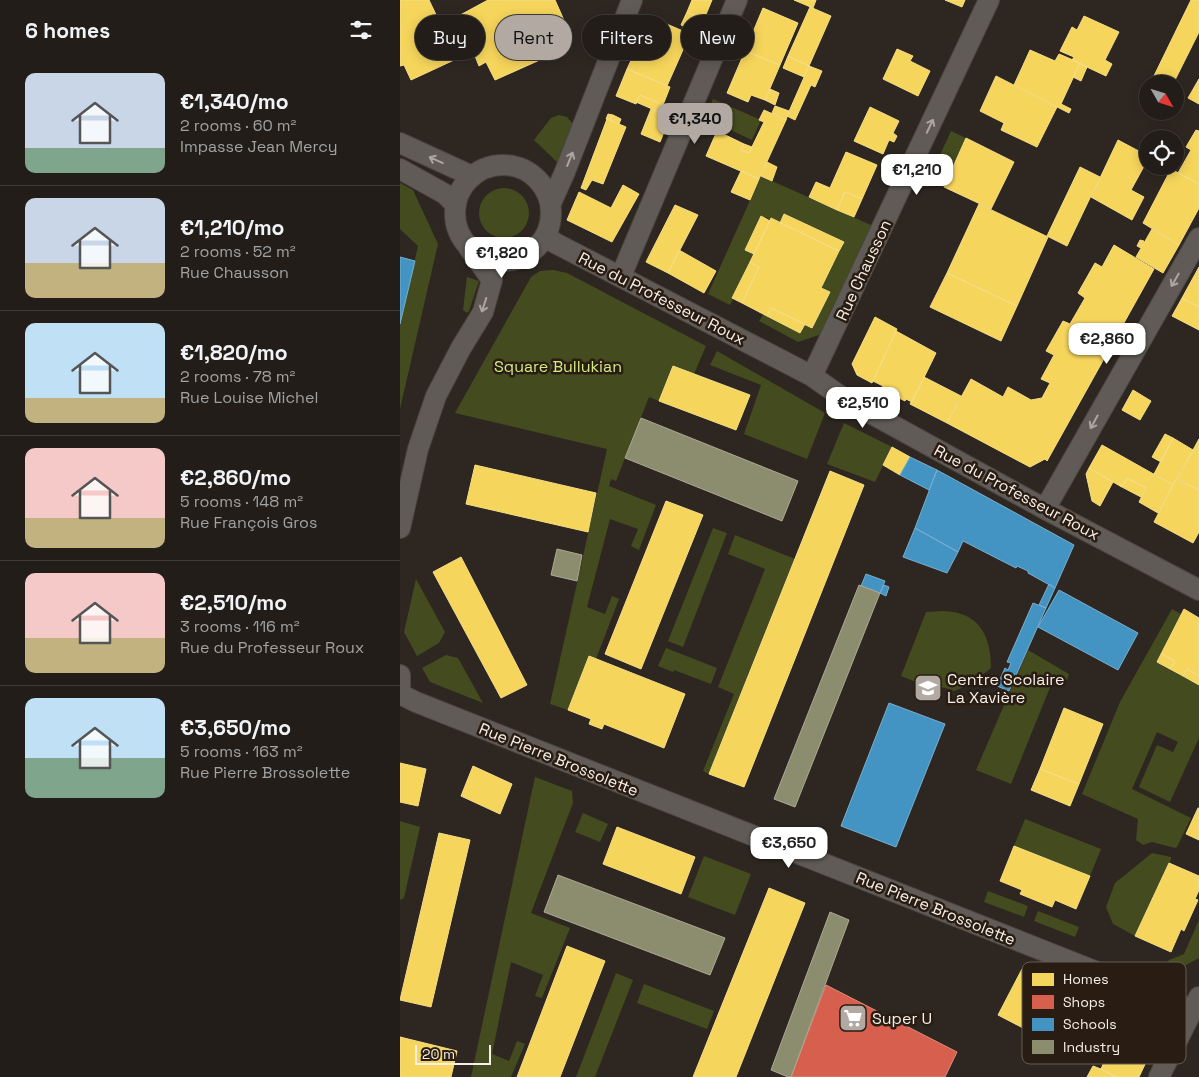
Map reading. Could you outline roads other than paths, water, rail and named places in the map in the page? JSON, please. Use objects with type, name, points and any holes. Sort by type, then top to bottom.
[{"type":"street","points":[[551,203],[632,0]]},
{"type":"street","points":[[621,276],[737,0]]},
{"type":"street","name":"Rue Chausson","points":[[812,376],[989,0]]},
{"type":"street","points":[[400,143],[472,176]]},
{"type":"street","points":[[400,528],[418,449],[436,396],[461,348],[483,312],[492,280],[469,248],[460,235],[455,220],[459,194],[464,184],[472,176],[488,167],[504,165],[520,168],[534,176],[545,188],[551,203],[551,220],[546,236],[538,246],[529,254],[517,260],[505,262],[480,256],[469,248]]},
{"type":"street","points":[[400,169],[445,194],[456,205]]},
{"type":"street","name":"Rue du Professeur Roux","points":[[546,236],[555,243],[812,376],[843,398],[1045,509],[1199,590]]},
{"type":"street","points":[[1045,509],[1199,238]]},
{"type":"street","points":[[400,675],[400,687]]},
{"type":"street","name":"Rue Pierre Brossolette","points":[[400,694],[425,706],[1090,962]]},
{"type":"street","points":[[1186,1023],[1196,1003]]},
{"type":"street","points":[[1159,1077],[1166,1064]]},
{"type":"place","name":"Centre Scolaire La Xavière","points":[[928,688]]},
{"type":"place","name":"Super U","points":[[853,1018]]},
{"type":"park label","name":"Square Bullukian","points":[[558,366]]}]
